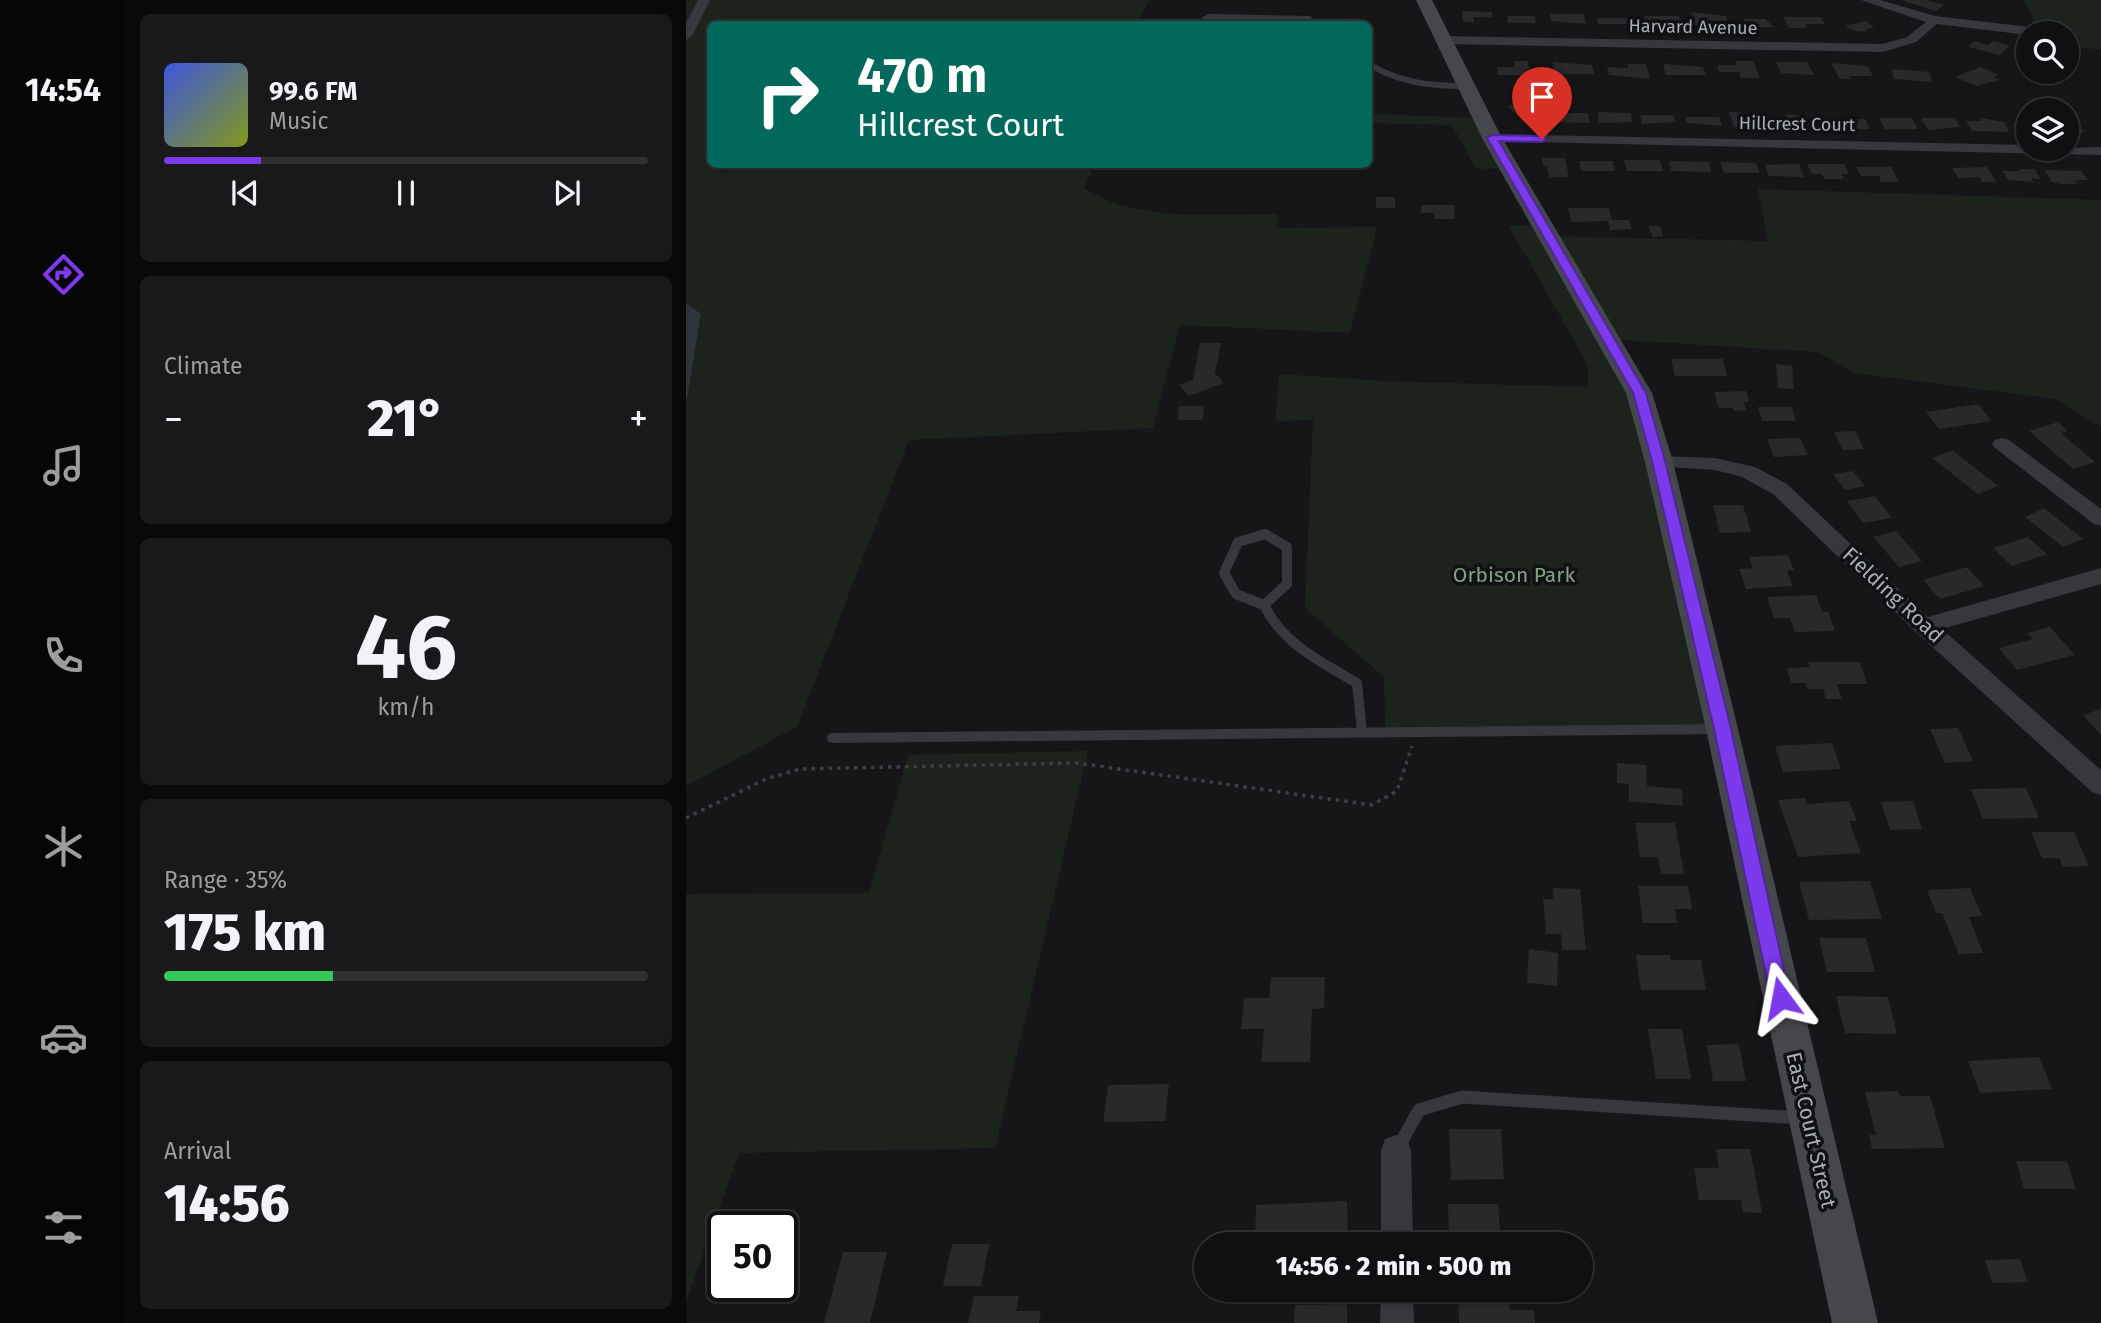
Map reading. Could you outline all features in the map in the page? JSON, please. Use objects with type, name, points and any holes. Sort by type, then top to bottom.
[{"type":"main road","name":"East Court Street","points":[[1424,0],[1492,138],[1639,393],[1659,461],[1722,729],[1854,1323]]},
{"type":"street","points":[[686,36],[704,0]]},
{"type":"street","points":[[1867,0],[1934,20],[2016,29]]},
{"type":"street","name":"Harvard Avenue","points":[[1443,40],[1883,48],[1904,44],[1927,29],[1934,20]]},
{"type":"street","name":"Hillcrest Court","points":[[1492,138],[2101,150]]},
{"type":"street","points":[[2001,444],[2101,519]]},
{"type":"street","name":"Fielding Road","points":[[1659,461],[1715,464],[1748,472],[1780,489],[1924,626],[2101,785]]},
{"type":"street","points":[[1924,626],[2101,576]]},
{"type":"street","points":[[1396,1150],[1397,1232]]},
{"type":"street","points":[[1397,1302],[1397,1323]]},
{"type":"lane","points":[[1204,21],[1210,17],[1309,19]]},
{"type":"lane","points":[[1372,66],[1407,84],[1466,86]]},
{"type":"lane","points":[[1264,605],[1287,584],[1287,547],[1265,534],[1238,542],[1224,573],[1236,594],[1264,605],[1269,619],[1311,657],[1357,683],[1362,732]]},
{"type":"lane","points":[[832,738],[1722,729]]},
{"type":"lane","points":[[1396,1150],[1419,1110],[1462,1097],[1808,1118]]},
{"type":"path","points":[[686,818],[766,779],[799,769],[1077,762],[1372,805],[1397,791],[1417,732]]},
{"type":"green space","points":[[686,0],[1149,0],[1139,21],[707,21],[707,168],[1094,168],[1084,188],[1128,207],[1178,214],[1278,214],[1276,228],[1377,227],[1350,333],[1180,325],[1153,428],[909,440],[797,727],[686,786],[686,405],[701,315],[686,303]]},
{"type":"green space","points":[[2024,0],[2101,0],[2101,50],[2079,47],[2079,21],[2034,21]]},
{"type":"green space","points":[[1372,114],[1481,118],[1509,168],[1476,169],[1452,125],[1372,123]]},
{"type":"green space","name":"Orbison Park","points":[[1758,189],[2101,200],[2101,427],[2056,399],[1854,373],[1818,352],[1607,339],[1639,393],[1722,729],[1385,731],[1384,677],[1305,608],[1313,420],[1275,421],[1279,374],[1384,381],[1588,387],[1588,365],[1509,226],[1541,225],[1548,236],[1768,241]]},
{"type":"green space","points":[[1088,751],[995,1148],[739,1153],[718,1211],[707,1211],[707,1243],[686,1302],[686,894],[869,893],[908,755]]},
{"type":"shaded area","points":[[686,303],[701,314],[686,405]]},
{"type":"building","points":[[1901,0],[1926,0],[1944,5],[1936,11]]},
{"type":"building","points":[[1462,11],[1492,12],[1492,17],[1474,17],[1474,22],[1463,22]]},
{"type":"building","points":[[1692,12],[1726,16],[1729,27],[1714,26],[1713,22],[1708,22],[1709,26],[1695,25]]},
{"type":"building","points":[[1550,14],[1584,14],[1586,24],[1551,21]]},
{"type":"building","points":[[1507,16],[1535,16],[1536,23],[1508,23]]},
{"type":"building","points":[[1644,16],[1679,16],[1682,23],[1647,26]]},
{"type":"building","points":[[1784,17],[1821,17],[1825,24],[1805,24],[1807,28],[1789,28]]},
{"type":"building","points":[[1597,18],[1632,18],[1634,24],[1598,24]]},
{"type":"building","points":[[1743,19],[1765,19],[1774,27],[1747,28]]},
{"type":"building","points":[[1866,21],[1874,27],[1865,30],[1868,32],[1855,31],[1845,26]]},
{"type":"building","points":[[1974,41],[1988,45],[1994,41],[2010,46],[1999,55],[1968,47]]},
{"type":"building","points":[[1514,61],[1528,61],[1530,75],[1498,75],[1497,67],[1515,67]]},
{"type":"building","points":[[1735,61],[1753,61],[1760,78],[1741,78],[1739,72],[1719,72],[1717,65],[1737,65]]},
{"type":"building","points":[[1553,62],[1592,65],[1594,74],[1555,74]]},
{"type":"building","points":[[1776,62],[1807,62],[1814,75],[1781,73]]},
{"type":"building","points":[[1831,63],[1867,66],[1873,76],[1849,76],[1851,79],[1840,79]]},
{"type":"building","points":[[1628,64],[1646,64],[1650,79],[1609,75],[1607,67],[1628,68]]},
{"type":"building","points":[[1663,64],[1703,67],[1706,75],[1666,75]]},
{"type":"building","points":[[1981,67],[1999,75],[1994,77],[2000,80],[1976,86],[1955,77]]},
{"type":"building","points":[[1892,69],[1929,72],[1932,82],[1894,79]]},
{"type":"building","points":[[1526,102],[1544,117],[1525,122],[1507,106]]},
{"type":"building","points":[[1598,112],[1631,113],[1632,122],[1599,123]]},
{"type":"building","points":[[1729,112],[1760,114],[1765,127],[1734,127]]},
{"type":"building","points":[[1551,113],[1588,113],[1590,123],[1553,122]]},
{"type":"building","points":[[1786,114],[1808,117],[1811,128],[1777,126],[1775,116],[1787,117]]},
{"type":"building","points":[[1640,115],[1673,115],[1676,122],[1642,124]]},
{"type":"building","points":[[1685,117],[1719,117],[1722,126],[1687,123]]},
{"type":"building","points":[[1879,118],[1912,118],[1918,129],[1885,129]]},
{"type":"building","points":[[1921,118],[1955,118],[1960,127],[1928,130]]},
{"type":"building","points":[[1980,118],[2004,122],[2009,132],[1972,131],[1966,121],[1982,121]]},
{"type":"building","points":[[1819,119],[1865,119],[1870,129],[1824,129]]},
{"type":"building","points":[[1542,158],[1565,158],[1569,177],[1549,177]]},
{"type":"building","points":[[1624,160],[1660,160],[1663,171],[1627,171]]},
{"type":"building","points":[[1579,161],[1613,161],[1615,171],[1581,171]]},
{"type":"building","points":[[1669,161],[1709,162],[1711,172],[1671,171]]},
{"type":"building","points":[[1720,162],[1756,163],[1760,173],[1724,173]]},
{"type":"building","points":[[1799,164],[1804,177],[1769,176],[1765,165]]},
{"type":"building","points":[[1807,164],[1844,164],[1849,174],[1842,174],[1844,179],[1824,179],[1822,174],[1812,174]]},
{"type":"building","points":[[1856,167],[1891,167],[1899,182],[1881,182],[1879,176],[1861,176]]},
{"type":"building","points":[[1987,167],[1996,182],[1982,182],[1979,177],[1958,178],[1952,168]]},
{"type":"building","points":[[2018,169],[2035,169],[2040,179],[2031,178],[2033,182],[2008,180],[2003,171],[2020,171]]},
{"type":"building","points":[[2044,170],[2081,171],[2088,180],[2074,180],[2077,184],[2052,182]]},
{"type":"building","points":[[1376,197],[1395,197],[1395,208],[1376,208]]},
{"type":"building","points":[[1421,205],[1454,205],[1455,219],[1435,219],[1434,213],[1421,213]]},
{"type":"building","points":[[1568,208],[1609,208],[1612,220],[1629,220],[1632,229],[1610,230],[1608,221],[1571,222]]},
{"type":"building","points":[[1648,226],[1660,226],[1663,236],[1653,237]]},
{"type":"building","points":[[1200,343],[1221,343],[1215,373],[1224,383],[1189,396],[1179,385],[1193,380]]},
{"type":"building","points":[[1671,359],[1723,359],[1727,376],[1675,376]]},
{"type":"building","points":[[1776,364],[1792,366],[1794,389],[1778,388]]},
{"type":"building","points":[[1746,391],[1749,402],[1744,402],[1746,410],[1734,411],[1733,408],[1719,408],[1714,392]]},
{"type":"building","points":[[1978,404],[1992,421],[1939,429],[1926,412]]},
{"type":"building","points":[[1179,406],[1204,406],[1203,420],[1178,420]]},
{"type":"building","points":[[1758,407],[1792,407],[1796,421],[1762,421]]},
{"type":"building","points":[[2058,422],[2068,431],[2061,433],[2095,462],[2073,469],[2029,431]]},
{"type":"building","points":[[1855,431],[1864,449],[1843,450],[1834,432]]},
{"type":"building","points":[[1800,438],[1808,455],[1774,457],[1767,439]]},
{"type":"building","points":[[1952,450],[1998,486],[1978,494],[1932,458]]},
{"type":"building","points":[[1853,471],[1865,486],[1845,490],[1833,474]]},
{"type":"building","points":[[1875,496],[1892,518],[1863,523],[1847,501]]},
{"type":"building","points":[[1713,505],[1743,505],[1751,532],[1720,533]]},
{"type":"building","points":[[2044,508],[2083,539],[2063,547],[2025,517]]},
{"type":"building","points":[[1896,531],[1922,561],[1899,567],[1873,537]]},
{"type":"building","points":[[2028,537],[2047,554],[2012,566],[1993,548]]},
{"type":"building","points":[[1788,555],[1794,570],[1787,571],[1793,586],[1746,589],[1739,569],[1753,568],[1749,557]]},
{"type":"building","points":[[1967,567],[1984,586],[1940,599],[1923,580]]},
{"type":"building","points":[[1816,595],[1822,612],[1828,612],[1835,631],[1795,632],[1790,618],[1774,618],[1767,597]]},
{"type":"building","points":[[2050,627],[2075,655],[2017,670],[1999,648],[2033,639],[2027,633]]},
{"type":"building","points":[[1808,662],[1860,662],[1867,684],[1837,684],[1842,699],[1826,699],[1823,689],[1807,689],[1805,683],[1791,683],[1787,668],[1810,667]]},
{"type":"building","points":[[2101,709],[2101,735],[2083,715]]},
{"type":"building","points":[[1958,728],[1973,761],[1945,763],[1930,729]]},
{"type":"building","points":[[1832,743],[1841,769],[1783,772],[1775,746]]},
{"type":"building","points":[[1617,763],[1646,765],[1647,786],[1682,789],[1683,806],[1629,801],[1629,784],[1617,783]]},
{"type":"building","points":[[2026,788],[2039,818],[1983,819],[1971,789]]},
{"type":"building","points":[[1805,798],[1807,804],[1849,801],[1857,821],[1849,821],[1861,853],[1798,857],[1778,800]]},
{"type":"building","points":[[1913,801],[1922,829],[1890,830],[1881,802]]},
{"type":"building","points":[[1635,823],[1675,823],[1684,874],[1661,874],[1658,857],[1640,857]]},
{"type":"building","points":[[2031,832],[2074,832],[2089,866],[2063,867],[2059,858],[2042,858]]},
{"type":"building","points":[[1870,881],[1882,919],[1809,920],[1799,882]]},
{"type":"building","points":[[1638,886],[1688,886],[1692,909],[1675,909],[1677,923],[1643,923]]},
{"type":"building","points":[[1553,888],[1580,889],[1586,950],[1562,950],[1561,934],[1546,934],[1543,899],[1554,899]]},
{"type":"building","points":[[1970,888],[1982,916],[1969,917],[1983,953],[1959,954],[1942,913],[1936,913],[1927,890]]},
{"type":"building","points":[[1819,938],[1866,938],[1875,972],[1827,972]]},
{"type":"building","points":[[1529,949],[1558,953],[1557,986],[1527,983]]},
{"type":"building","points":[[1636,955],[1670,955],[1671,960],[1701,960],[1706,990],[1641,990]]},
{"type":"building","points":[[1271,977],[1325,977],[1324,1008],[1312,1009],[1310,1062],[1261,1062],[1264,1029],[1241,1029],[1244,998],[1269,998]]},
{"type":"building","points":[[1836,996],[1888,997],[1897,1034],[1845,1033]]},
{"type":"building","points":[[1648,1029],[1682,1029],[1691,1079],[1656,1079]]},
{"type":"building","points":[[1739,1044],[1746,1081],[1713,1081],[1707,1045]]},
{"type":"building","points":[[2039,1057],[2052,1089],[1980,1093],[1968,1061]]},
{"type":"building","points":[[1169,1084],[1165,1121],[1103,1122],[1108,1085]]},
{"type":"building","points":[[1898,1091],[1900,1096],[1930,1096],[1945,1148],[1872,1149],[1869,1135],[1876,1135],[1865,1092]]},
{"type":"building","points":[[1449,1129],[1501,1129],[1504,1179],[1451,1180]]},
{"type":"building","points":[[1716,1149],[1750,1149],[1762,1213],[1743,1212],[1741,1200],[1699,1200],[1694,1168],[1719,1168]]},
{"type":"building","points":[[2016,1161],[2067,1161],[2076,1189],[2024,1189]]},
{"type":"building","points":[[1347,1201],[1348,1232],[1255,1232],[1256,1205]]},
{"type":"building","points":[[1448,1204],[1498,1204],[1500,1232],[1449,1232]]},
{"type":"building","points":[[952,1244],[989,1244],[981,1286],[943,1286]]},
{"type":"building","points":[[843,1252],[887,1252],[870,1323],[824,1323]]},
{"type":"building","points":[[2020,1259],[2028,1282],[1992,1283],[1985,1260]]},
{"type":"building","points":[[974,1296],[1019,1296],[1016,1311],[1041,1311],[1039,1323],[968,1323]]},
{"type":"building","points":[[1458,1302],[1510,1302],[1510,1310],[1534,1310],[1535,1323],[1459,1323]]},
{"type":"building","points":[[1347,1304],[1347,1323],[1294,1323],[1295,1305]]},
{"type":"route","points":[[1542,139],[1492,138],[1639,393],[1659,461],[1722,729],[1781,998]]}]
